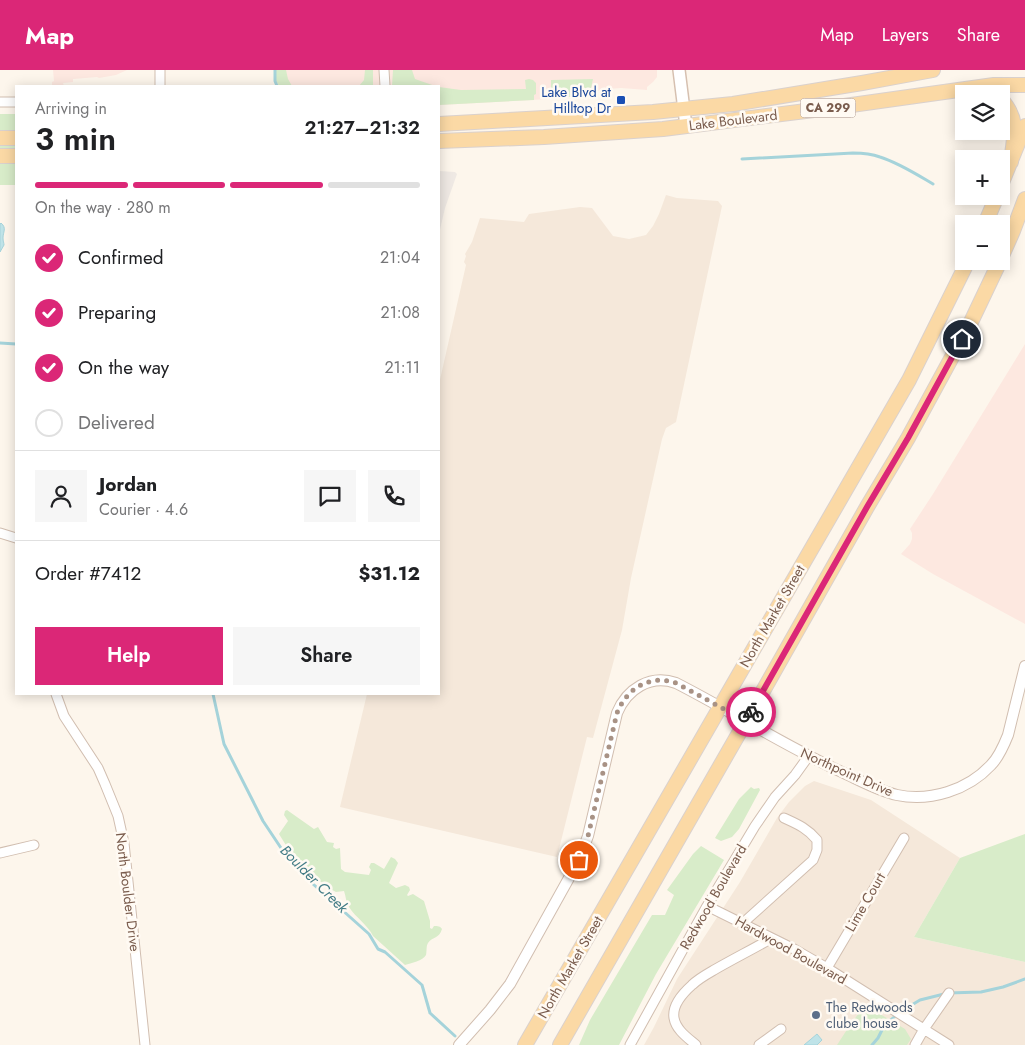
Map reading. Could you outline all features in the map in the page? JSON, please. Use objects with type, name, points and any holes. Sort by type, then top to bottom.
[{"type":"main road","points":[[679,70],[686,126]]},
{"type":"main road","name":"Lake Boulevard","points":[[440,124],[653,112],[733,104],[933,70]]},
{"type":"main road","name":"Lake Boulevard","points":[[1010,85],[1025,85]]},
{"type":"main road","name":"Lake Boulevard","points":[[440,141],[544,137],[663,129],[955,91]]},
{"type":"main road","points":[[1010,111],[1014,122],[1011,162]]},
{"type":"main road","points":[[1011,162],[1025,126]]},
{"type":"main road","points":[[0,138],[15,138]]},
{"type":"main road","points":[[0,156],[15,156]]},
{"type":"main road","name":"North Market Street","points":[[1010,238],[1025,199]]},
{"type":"main road","points":[[1013,231],[1025,209]]},
{"type":"main road","name":"North Market Street","points":[[525,1045],[909,380],[964,270]]},
{"type":"main road","name":"North Market Street","points":[[560,1045],[944,374],[996,270]]},
{"type":"street","points":[[159,85],[160,70]]},
{"type":"street","points":[[384,70],[384,85]]},
{"type":"street","points":[[0,102],[15,102]]},
{"type":"street","points":[[0,533],[15,538]]},
{"type":"street","name":"Northpoint Drive","points":[[459,1045],[510,984],[579,860],[588,836],[617,713],[625,698],[636,687],[655,680],[667,680],[676,683],[808,757],[897,795],[922,797],[940,795],[959,788],[982,774],[992,764],[1005,743],[1025,666]]},
{"type":"street","name":"North Boulder Drive","points":[[56,695],[64,716],[98,768],[118,816],[124,843],[145,1045]]},
{"type":"street","name":"Redwood Boulevard","points":[[630,1045],[707,906],[755,826],[775,797],[808,757]]},
{"type":"street","points":[[743,923],[813,860],[817,850],[817,840],[808,830],[784,818]]},
{"type":"street","name":"Lime Court","points":[[827,968],[904,838]]},
{"type":"street","points":[[0,853],[34,845]]},
{"type":"street","name":"Hardwood Boulevard","points":[[707,906],[827,968],[949,1045]]},
{"type":"street","points":[[696,1045],[682,1032],[674,1019],[680,999],[692,984],[702,977],[772,938]]},
{"type":"street","points":[[915,1045],[949,994]]},
{"type":"street","points":[[759,1045],[781,1030]]},
{"type":"shaded area","points":[[53,70],[127,70],[116,75],[99,78],[73,79],[73,82],[63,83],[64,85],[52,85],[54,81]]},
{"type":"shaded area","points":[[276,70],[657,70],[657,77],[647,87],[647,90],[607,89],[577,96],[549,99],[440,105],[440,85],[278,85],[276,81]]},
{"type":"shaded area","points":[[440,171],[455,172],[457,174],[445,208],[440,230]]},
{"type":"shaded area","points":[[666,195],[677,198],[718,201],[722,206],[676,422],[666,428],[662,439],[631,578],[622,630],[593,738],[587,737],[557,857],[340,807],[367,695],[440,695],[440,380],[466,265],[464,262],[465,254],[472,242],[480,218],[524,222],[529,214],[580,207],[592,208],[613,236],[629,239],[646,235],[659,214]]},
{"type":"shaded area","points":[[1025,344],[1025,624],[933,574],[901,554],[912,539],[910,529]]},
{"type":"shaded area","points":[[814,781],[871,800],[960,858],[914,937],[1025,962],[1025,1045],[644,1045],[677,979],[740,882],[777,818],[789,802],[805,786]]},
{"type":"green space","points":[[276,70],[286,70],[291,85],[278,85],[276,81]]},
{"type":"green space","points":[[365,70],[373,70],[373,85],[360,85],[364,80]]},
{"type":"green space","points":[[393,70],[412,70],[415,79],[432,85],[392,85]]},
{"type":"green space","points":[[593,79],[590,93],[558,98],[551,92],[551,80]]},
{"type":"green space","points":[[525,80],[533,80],[536,83],[534,100],[440,105],[440,87],[461,90],[526,89]]},
{"type":"green space","points":[[0,114],[15,114],[15,185],[0,185]]},
{"type":"green space","points":[[751,787],[754,789],[759,788],[760,790],[739,829],[732,837],[721,841],[715,838],[739,799]]},
{"type":"green space","points":[[287,810],[314,829],[318,827],[327,842],[334,843],[333,847],[336,849],[340,848],[341,869],[345,872],[369,875],[371,863],[384,869],[391,857],[395,859],[398,863],[389,883],[396,888],[405,885],[409,887],[408,896],[413,894],[424,901],[430,921],[430,928],[432,929],[434,926],[437,926],[442,929],[438,936],[428,943],[426,955],[422,959],[405,965],[373,936],[352,911],[347,903],[344,891],[336,892],[325,886],[292,855],[279,834],[288,821],[284,815]]},
{"type":"green space","points":[[1025,834],[1025,962],[914,937],[960,858]]},
{"type":"green space","points":[[701,846],[724,860],[656,974],[619,1045],[579,1045],[590,1020],[652,915],[665,915],[674,895],[667,890]]},
{"type":"green space","points":[[865,1005],[905,1029],[911,1039],[907,1045],[837,1045]]},
{"type":"water","points":[[0,224],[4,228],[4,245],[0,252]]},
{"type":"water","points":[[817,1034],[822,1040],[817,1045],[804,1045]]},
{"type":"waterway","points":[[275,70],[277,85]]},
{"type":"waterway","points":[[742,159],[853,153],[867,154],[894,162],[933,184]]},
{"type":"waterway","name":"Boulder Creek","points":[[0,343],[15,344]]},
{"type":"waterway","name":"Boulder Creek","points":[[213,695],[224,744],[263,821],[285,854],[313,884],[369,934],[378,949],[385,952],[422,985],[430,1013],[455,1036]]},
{"type":"waterway","points":[[872,1045],[884,1026],[900,1012],[920,1000],[948,993],[981,992],[1025,979]]},
{"type":"way so far","points":[[579,860],[588,836],[617,713],[622,702],[632,690],[650,681],[667,680],[746,721],[751,712]]},
{"type":"place","name":"Lake Blvd at Hilltop Dr","points":[[621,100]]},
{"type":"place","name":"The Redwoods clube house","points":[[816,1015]]},
{"type":"route","points":[[751,712],[908,438],[962,339]]}]
